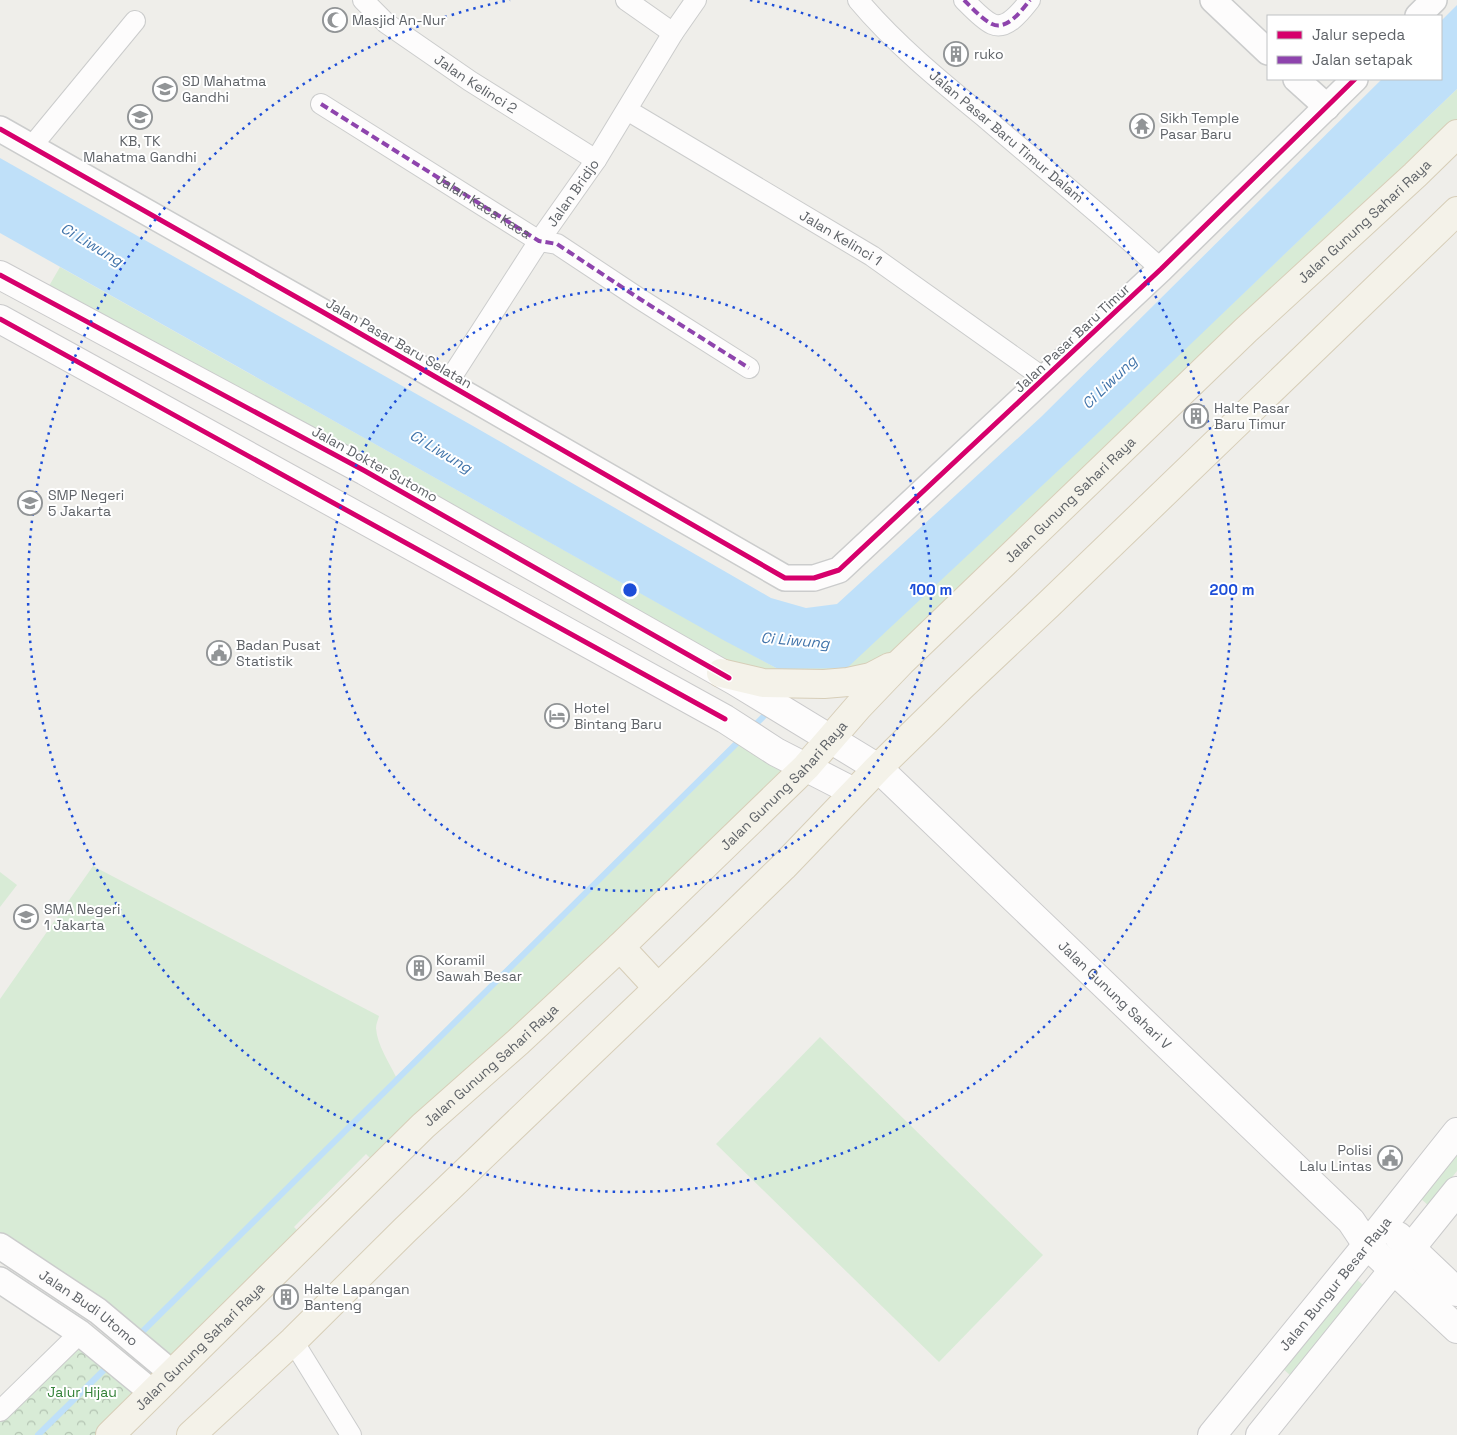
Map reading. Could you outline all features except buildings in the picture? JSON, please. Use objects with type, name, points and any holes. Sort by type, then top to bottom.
[{"type":"main road","name":"Jalan Gunung Sahari Raya","points":[[110,1435],[143,1385],[165,1367],[423,1126],[620,948],[806,766],[901,662],[1246,330],[1457,134]]},
{"type":"main road","points":[[191,1435],[292,1341],[658,988],[783,867],[854,792],[987,661],[1055,598],[1457,211]]},
{"type":"main road","name":"Jalan Dokter Sutomo","points":[[0,275],[365,471],[728,677],[878,768]]},
{"type":"main road","points":[[0,319],[726,719],[765,745],[854,792]]},
{"type":"main road","points":[[590,645],[609,610]]},
{"type":"main road","points":[[728,677],[775,684],[848,682],[871,677],[901,662]]},
{"type":"main road","name":"Jalan Gunung Sahari V","points":[[878,768],[1352,1221],[1367,1245],[1457,1329]]},
{"type":"main road","points":[[620,948],[658,988]]},
{"type":"main road","name":"Jalan Bungur Besar Raya","points":[[1212,1435],[1457,1132]]},
{"type":"main road","points":[[1240,1400],[1263,1431],[1457,1191]]},
{"type":"main road","points":[[1352,1221],[1384,1224],[1412,1248],[1457,1292]]},
{"type":"street","name":"Jalan Kelinci 2","points":[[363,0],[386,23],[470,82],[596,160]]},
{"type":"street","points":[[626,0],[673,33]]},
{"type":"street","name":"Jalan Bridjo","points":[[448,384],[539,241],[596,160],[673,33],[696,0]]},
{"type":"street","name":"Jalan Pasar Baru Timur Dalam","points":[[858,0],[875,20],[952,90],[1128,238],[1161,269]]},
{"type":"street","points":[[964,0],[991,24],[999,26],[1010,21],[1020,13],[1030,0]]},
{"type":"street","points":[[1213,0],[1267,51]]},
{"type":"street","points":[[1419,15],[1434,0]]},
{"type":"street","points":[[32,146],[135,21]]},
{"type":"street","points":[[1297,80],[1327,107]]},
{"type":"street","name":"Jalan Pasar Baru Timur","points":[[785,578],[814,578],[840,570],[1161,269],[1354,80]]},
{"type":"street","name":"Jalan Kaca Kaca","points":[[320,104],[539,241],[557,244],[749,368]]},
{"type":"street","name":"Jalan Kelinci 1","points":[[627,110],[872,256],[1045,378]]},
{"type":"street","name":"Jalan Pasar Baru Selatan","points":[[0,129],[785,578]]},
{"type":"street","name":"Jalan Budi Utomo","points":[[0,1246],[98,1311],[165,1367]]},
{"type":"street","name":"Jalan Budi Utomo","points":[[0,1280],[80,1333],[143,1385]]},
{"type":"street","points":[[0,1411],[80,1333]]},
{"type":"street","points":[[292,1341],[351,1435]]},
{"type":"green space","points":[[1457,89],[1457,132],[901,662],[848,682],[721,673],[42,298],[60,267],[778,669],[1208,327]]},
{"type":"green space","points":[[747,733],[806,767],[380,1168],[366,1154],[294,1227],[298,1231],[172,1373],[0,1246],[0,999],[93,866],[379,1016],[376,1028],[377,1034],[396,1077],[215,1260],[472,1001]]},
{"type":"green space","points":[[0,872],[17,885],[0,907]]},
{"type":"green space","points":[[820,1037],[1043,1255],[939,1362],[716,1144]]},
{"type":"green space","points":[[1457,1149],[1457,1171],[1429,1206],[1419,1197]]},
{"type":"green space","points":[[1354,1277],[1363,1285],[1290,1375],[1281,1367]]},
{"type":"green space","name":"Jalur Hijau","points":[[80,1333],[153,1393],[110,1435],[0,1435],[0,1411]]},
{"type":"water","name":"Ci Liwung","points":[[1457,5],[1457,89],[1076,454],[847,668],[778,669],[0,233],[0,158],[473,426],[771,598],[806,608],[837,604],[1041,417],[1381,80],[1442,80],[1442,20]]},
{"type":"waterway","points":[[751,729],[771,709]]},
{"type":"waterway","points":[[137,1337],[742,738]]},
{"type":"waterway","points":[[38,1435],[110,1364]]},
{"type":"marked path","points":[[964,0],[985,20],[998,25],[1009,22],[1030,0]]},
{"type":"marked path","points":[[321,104],[539,241],[557,244],[749,368]]},
{"type":"cycle path","points":[[0,129],[785,578],[814,578],[839,570],[1161,269],[1354,80]]},
{"type":"cycle path","points":[[0,275],[365,471],[729,678]]},
{"type":"cycle path","points":[[0,319],[725,719]]},
{"type":"place","name":"Masjid An-Nur","points":[[335,20]]},
{"type":"place","name":"ruko","points":[[956,54]]},
{"type":"place","name":"SD Mahatma Gandhi","points":[[165,89]]},
{"type":"place","name":"KB, TK Mahatma Gandhi","points":[[140,117]]},
{"type":"place","name":"Sikh Temple Pasar Baru","points":[[1142,126]]},
{"type":"place","name":"Halte Pasar Baru Timur","points":[[1196,416]]},
{"type":"place","name":"SMP Negeri 5 Jakarta","points":[[30,503]]},
{"type":"place","name":"Badan Pusat Statistik","points":[[219,653]]},
{"type":"place","name":"Hotel Bintang Baru","points":[[557,716]]},
{"type":"place","name":"SMA Negeri 1 Jakarta","points":[[26,917]]},
{"type":"place","name":"Koramil Sawah Besar","points":[[419,968]]},
{"type":"place","name":"Polisi Lalu Lintas","points":[[1390,1158]]},
{"type":"place","name":"Halte Lapangan Banteng","points":[[286,1297]]}]
